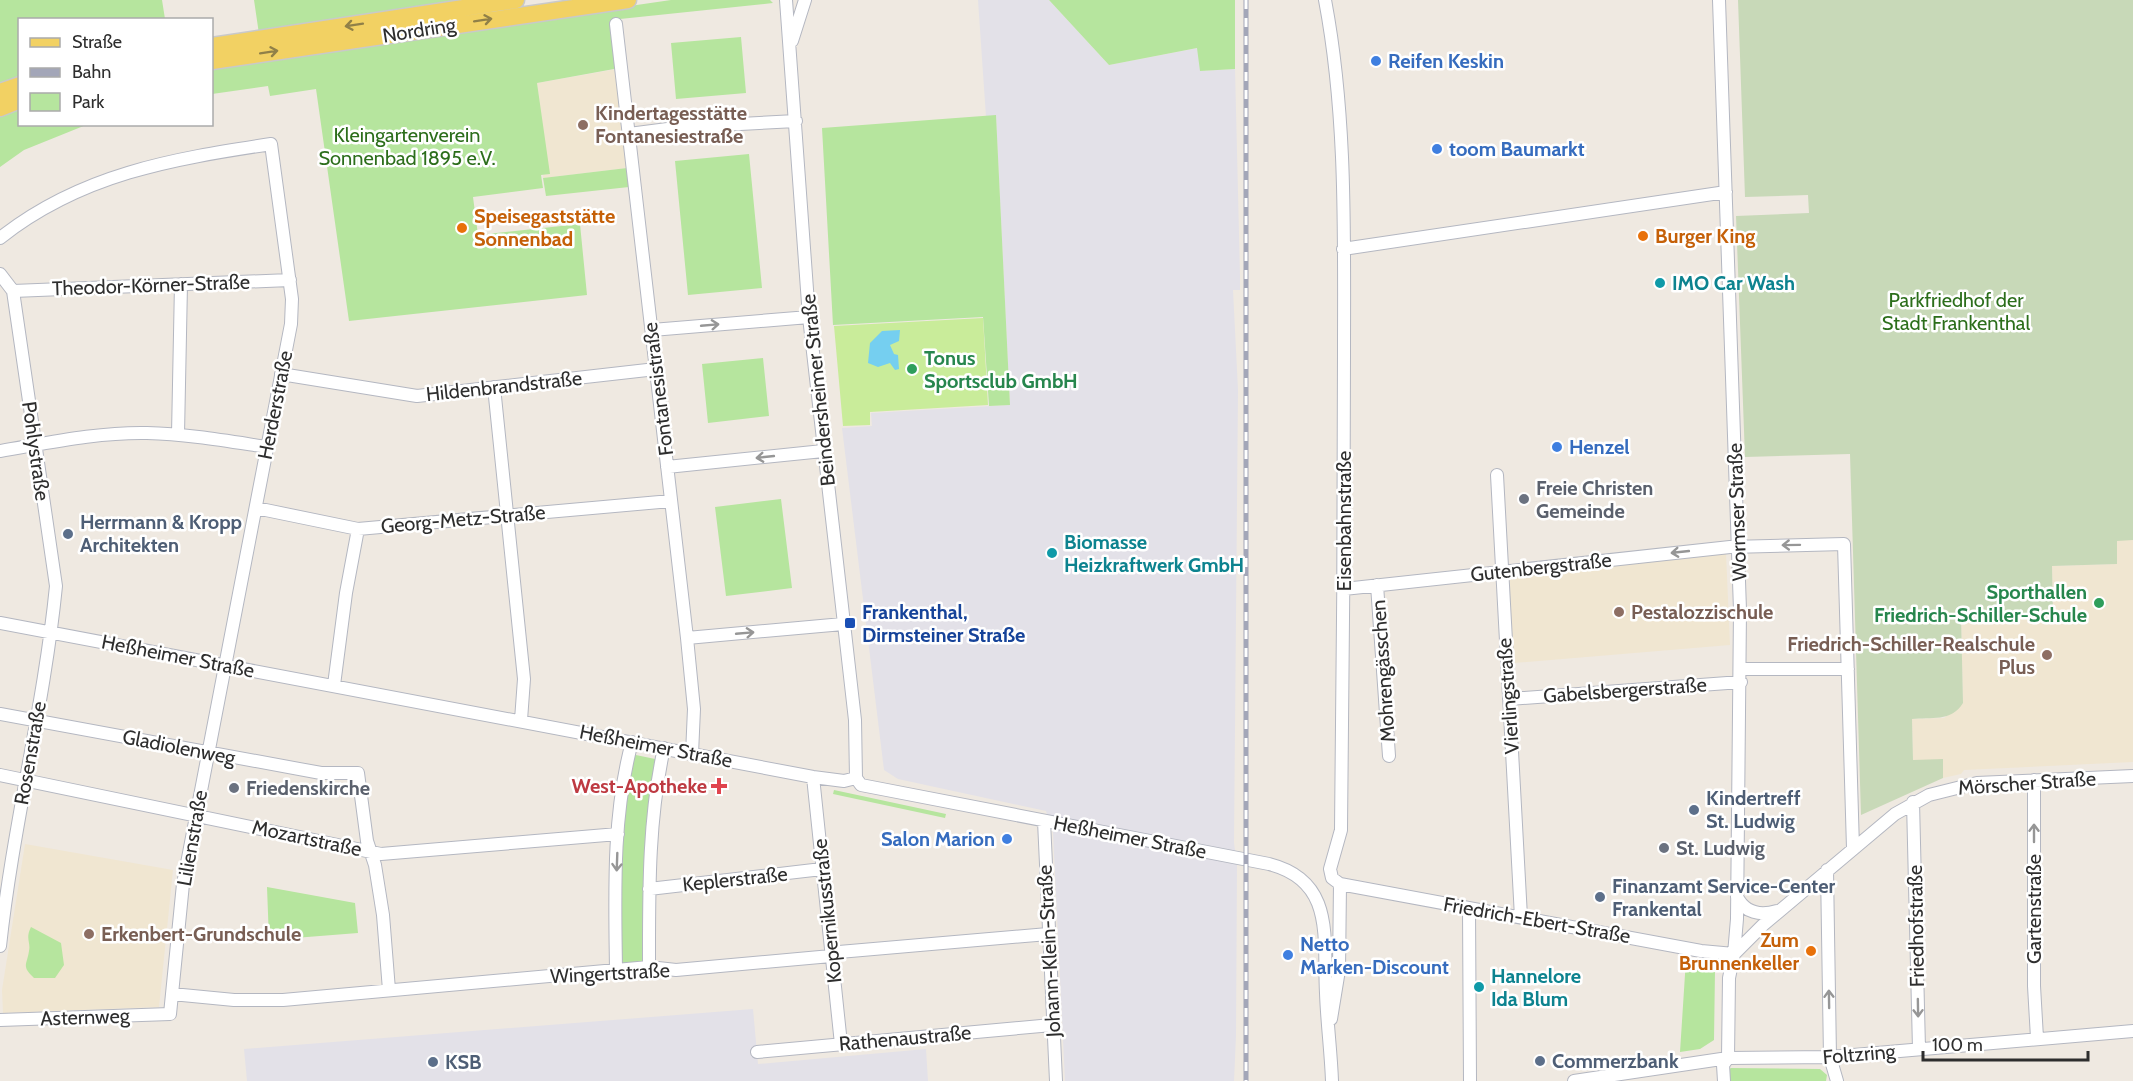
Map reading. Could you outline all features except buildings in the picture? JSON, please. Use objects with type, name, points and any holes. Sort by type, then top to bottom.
[{"type":"main road","name":"Nordring","points":[[213,46],[516,0]]},
{"type":"main road","name":"Nordring","points":[[213,61],[628,0]]},
{"type":"main road","points":[[0,92],[18,86]]},
{"type":"main road","points":[[0,108],[18,101]]},
{"type":"street","name":"Beindersheimer Straße","points":[[786,0],[809,317],[856,740],[856,778]]},
{"type":"street","points":[[789,51],[805,0]]},
{"type":"street","name":"Eisenbahnstraße","points":[[1325,0],[1334,46],[1340,108],[1343,249],[1344,589],[1341,830],[1330,869],[1332,878],[1340,884],[1339,970],[1328,1035]]},
{"type":"street","name":"Wormser Straße","points":[[1719,0],[1741,676],[1737,897],[1734,954],[1729,978],[1728,1058],[1723,1065],[1724,1081]]},
{"type":"street","name":"Fontanesistraße","points":[[616,24],[687,638],[694,709],[692,754]]},
{"type":"street","points":[[629,134],[683,127],[796,121]]},
{"type":"street","name":"Herderstraße","points":[[0,238],[36,212],[93,184],[136,168],[272,144],[290,280],[291,324],[225,665]]},
{"type":"street","points":[[1343,249],[1726,192]]},
{"type":"street","name":"Pohlystraße","points":[[0,274],[13,291],[56,586],[51,632]]},
{"type":"street","name":"Theodor-Körner-Straße","points":[[13,291],[290,280]]},
{"type":"street","points":[[178,434],[181,284]]},
{"type":"street","points":[[651,330],[809,317]]},
{"type":"street","name":"Hildenbrandstraße","points":[[281,374],[417,396],[656,369]]},
{"type":"street","points":[[494,387],[524,679],[521,720]]},
{"type":"street","points":[[0,451],[118,434],[178,434],[267,447]]},
{"type":"street","points":[[667,467],[823,451]]},
{"type":"street","name":"Vierlingstraße","points":[[1497,475],[1500,572],[1521,917]]},
{"type":"street","name":"Georg-Metz-Straße","points":[[256,508],[358,529],[671,501]]},
{"type":"street","points":[[334,685],[346,593],[358,529]]},
{"type":"street","name":"Gutenbergstraße","points":[[1344,589],[1738,546],[1844,544],[1848,669]]},
{"type":"street","name":"Mohrengässchen","points":[[1377,585],[1389,756]]},
{"type":"street","name":"Heßheimer Straße","points":[[0,623],[813,777],[844,781],[856,778],[861,785],[1269,864],[1285,869],[1304,881]]},
{"type":"street","points":[[687,638],[843,624]]},
{"type":"street","name":"Rosenstraße","points":[[0,946],[4,880],[25,780],[51,632]]},
{"type":"street","name":"Lilienstraße","points":[[170,1014],[183,884],[225,665]]},
{"type":"street","points":[[1848,669],[1853,848]]},
{"type":"street","name":"Gabelsbergerstraße","points":[[1509,699],[1741,676],[1848,669]]},
{"type":"street","name":"Gladiolenweg","points":[[0,714],[321,773],[358,773],[370,852]]},
{"type":"street","points":[[616,970],[618,834],[623,774],[632,742]]},
{"type":"street","points":[[649,967],[649,889],[654,804],[664,748]]},
{"type":"street","name":"Mozartstraße","points":[[0,775],[370,852],[394,854],[618,834]]},
{"type":"street","name":"Mörscher Straße","points":[[1734,954],[1781,909],[1853,848],[1913,802],[1953,787],[1977,783],[2133,776]]},
{"type":"street","name":"Kopernikusstraße","points":[[813,777],[841,1044]]},
{"type":"street","name":"Gartenstraße","points":[[2034,780],[2034,986],[2037,1038]]},
{"type":"street","name":"Friedhofstraße","points":[[1913,802],[1919,1049]]},
{"type":"street","name":"Johann-Klein-Straße","points":[[1044,821],[1056,1081]]},
{"type":"street","points":[[370,852],[375,865],[383,915],[389,990]]},
{"type":"street","name":"Keplerstraße","points":[[649,889],[822,869]]},
{"type":"street","points":[[1827,870],[1830,1057],[1837,1081]]},
{"type":"street","name":"Eisenbahnstraße","points":[[1304,881],[1317,899],[1325,926],[1328,1035],[1332,1081]]},
{"type":"street","name":"Friedrich-Ebert-Straße","points":[[1340,884],[1701,951],[1734,954]]},
{"type":"street","points":[[1737,897],[1746,909],[1755,913],[1781,909]]},
{"type":"street","points":[[1469,908],[1470,1081]]},
{"type":"street","name":"Wingertstraße","points":[[172,994],[259,1001],[649,967],[675,970],[831,956],[839,952],[1048,934]]},
{"type":"street","name":"Asternweg","points":[[0,1020],[170,1014]]},
{"type":"street","name":"Rathenaustraße","points":[[757,1052],[1053,1025]]},
{"type":"street","name":"Foltzring","points":[[1574,1081],[1728,1058],[1830,1057],[2133,1031]]},
{"type":"shaded area","points":[[978,0],[1049,0],[1109,65],[1198,48],[1201,71],[1235,69],[1240,290],[1233,290],[1238,390],[1234,1081],[1065,1081],[1053,833],[1046,811],[898,779],[884,770],[842,428],[872,426],[871,413],[1010,405],[996,116],[986,117]]},
{"type":"shaded area","name":"Kindertagesstätte Fontanesiestraße","points":[[617,69],[627,168],[543,178],[543,175],[549,174],[537,83]]},
{"type":"shaded area","name":"Friedrich-Schiller-Realschule Plus","points":[[2117,540],[2133,540],[2133,762],[1964,770],[1961,774],[1943,778],[1942,760],[1913,760],[1912,719],[1944,718],[1963,703],[1961,615],[2053,612],[2052,566],[2117,564]]},
{"type":"shaded area","name":"Pestalozzischule","points":[[1726,553],[1730,645],[1514,663],[1508,578]]},
{"type":"shaded area","name":"Erkenbert-Grundschule","points":[[25,844],[173,870],[159,1007],[3,1013],[2,990]]},
{"type":"shaded area","points":[[753,1009],[758,1064],[926,1049],[928,1081],[247,1081],[244,1049]]},
{"type":"green space","points":[[0,0],[162,0],[165,18],[18,18],[18,78],[0,86]]},
{"type":"green space","points":[[254,0],[480,0],[259,34]]},
{"type":"green space","name":"Kleingartenverein Sonnenbad 1895 e.V.","points":[[671,0],[770,0],[773,3],[620,19],[625,67],[537,83],[550,174],[541,175],[543,188],[473,197],[478,235],[580,224],[587,295],[349,321],[316,89],[270,96],[268,86],[213,94],[213,67]]},
{"type":"green space","points":[[1049,0],[1235,0],[1235,69],[1200,71],[1197,48],[1109,65]]},
{"type":"green space","name":"Parkfriedhof der Stadt Frankenthal","points":[[1738,0],[2133,0],[2133,540],[2117,541],[2117,564],[2052,566],[2053,613],[1961,615],[1963,703],[1947,716],[1912,719],[1913,760],[1943,759],[1943,778],[1861,815],[1850,454],[1745,457],[1736,216],[1809,213],[1808,195],[1745,197]]},
{"type":"green space","points":[[741,37],[746,93],[676,99],[671,43]]},
{"type":"green space","points":[[18,106],[18,126],[84,126],[24,150],[0,167],[0,115]]},
{"type":"green space","points":[[996,115],[1010,405],[989,406],[983,317],[833,325],[822,128]]},
{"type":"green space","points":[[749,154],[762,288],[688,295],[675,161]]},
{"type":"green space","points":[[627,168],[629,187],[546,196],[543,178]]},
{"type":"green space","name":"Tonus Sportsclub GmbH","points":[[983,318],[988,405],[870,412],[870,425],[843,426],[834,326]]},
{"type":"green space","points":[[763,358],[769,416],[708,423],[702,364]]},
{"type":"green space","points":[[781,499],[792,588],[726,596],[715,507]]},
{"type":"green space","points":[[631,754],[660,760],[646,964],[619,966],[620,838]]},
{"type":"green space","points":[[834,790],[946,814],[945,818],[833,794]]},
{"type":"green space","points":[[267,887],[355,903],[358,933],[269,940]]},
{"type":"green space","points":[[31,927],[61,943],[64,965],[55,978],[34,978],[27,971],[28,935]]},
{"type":"green space","points":[[1686,959],[1703,963],[1715,971],[1714,1040],[1700,1049],[1680,1052]]},
{"type":"green space","points":[[1731,1068],[1820,1069],[1827,1075],[1826,1081],[1728,1081],[1728,1070]]},
{"type":"water","points":[[900,330],[899,341],[890,345],[894,354],[898,355],[899,369],[895,370],[890,363],[878,367],[868,363],[870,343],[882,331]]},
{"type":"railway","points":[[1246,0],[1246,1081]]},
{"type":"place","name":"Reifen Keskin","points":[[1376,61]]},
{"type":"place","name":"Kindertagesstätte Fontanesiestraße","points":[[583,125]]},
{"type":"place","name":"toom Baumarkt","points":[[1437,149]]},
{"type":"place","name":"Speisegaststätte Sonnenbad","points":[[462,228]]},
{"type":"place","name":"Burger King","points":[[1643,236]]},
{"type":"place","name":"IMO Car Wash","points":[[1660,283]]},
{"type":"place","name":"Tonus Sportsclub GmbH","points":[[912,369]]},
{"type":"place","name":"Henzel","points":[[1557,447]]},
{"type":"place","name":"Freie Christen Gemeinde","points":[[1524,499]]},
{"type":"place","name":"Herrmann & Kropp Architekten","points":[[68,534]]},
{"type":"place","name":"Biomasse Heizkraftwerk GmbH","points":[[1052,553]]},
{"type":"place","name":"Sporthallen Friedrich-Schiller-Schule","points":[[2099,603]]},
{"type":"place","name":"Pestalozzischule","points":[[1619,612]]},
{"type":"place","name":"Frankenthal, Dirmsteiner Straße","points":[[850,623]]},
{"type":"place","name":"Friedrich-Schiller-Realschule Plus","points":[[2047,655]]},
{"type":"place","name":"West-Apotheke","points":[[719,786]]},
{"type":"place","name":"Friedenskirche","points":[[234,788]]},
{"type":"place","name":"Kindertreff St. Ludwig","points":[[1694,810]]},
{"type":"place","name":"Salon Marion","points":[[1007,839]]},
{"type":"place","name":"St. Ludwig","points":[[1664,848]]},
{"type":"place","name":"Finanzamt Service-Center Frankental","points":[[1600,897]]},
{"type":"place","name":"Erkenbert-Grundschule","points":[[89,934]]},
{"type":"place","name":"Zum Brunnenkeller","points":[[1811,951]]},
{"type":"place","name":"Netto Marken-Discount","points":[[1288,955]]},
{"type":"place","name":"Hannelore Ida Blum","points":[[1479,987]]},
{"type":"place","name":"Commerzbank","points":[[1540,1061]]},
{"type":"place","name":"KSB","points":[[433,1062]]}]
